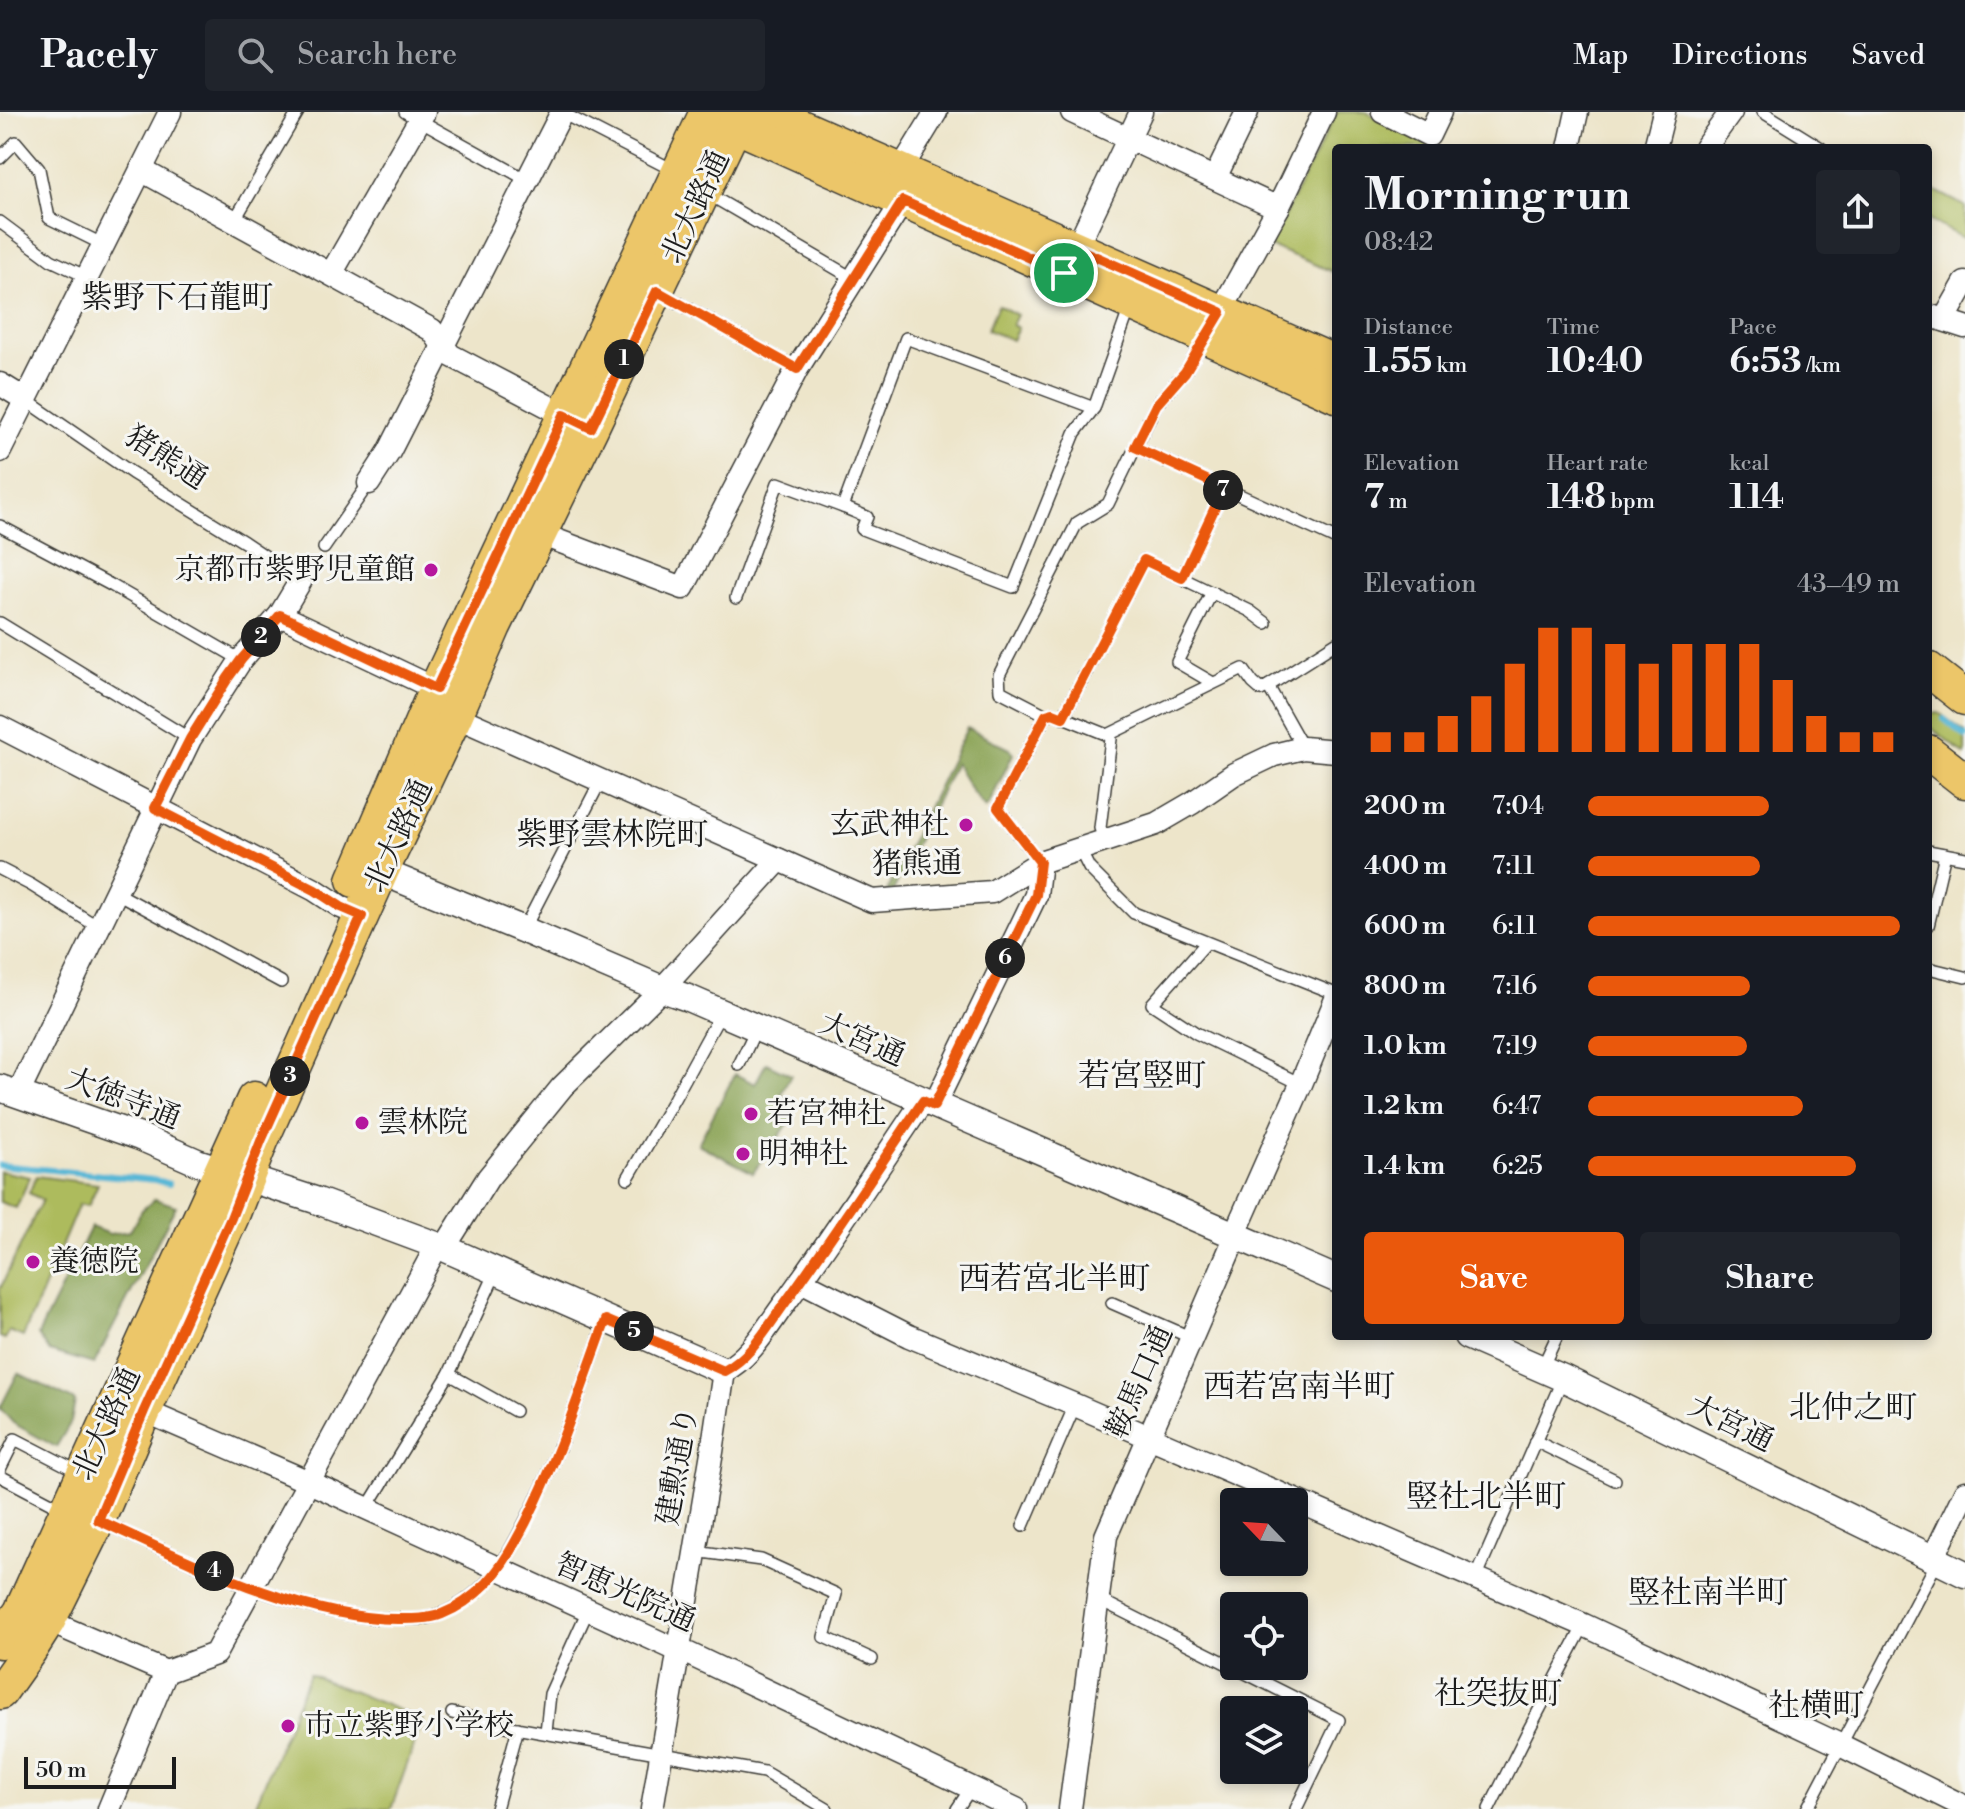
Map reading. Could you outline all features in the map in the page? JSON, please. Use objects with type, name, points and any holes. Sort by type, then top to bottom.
[{"type":"main road","points":[[767,112],[902,186]]},
{"type":"main road","points":[[723,115],[902,186],[1214,324],[1332,393]]},
{"type":"main road","name":"北大路通","points":[[0,1692],[48,1621],[82,1515],[445,702],[723,115]]},
{"type":"main road","name":"北大路通","points":[[445,702],[494,626],[540,534],[578,422],[657,291],[691,182]]},
{"type":"main road","points":[[1070,260],[1131,303],[1214,324],[1332,362]]},
{"type":"main road","points":[[1932,675],[1965,698]]},
{"type":"main road","points":[[1932,755],[1965,781]]},
{"type":"main road","name":"北大路通","points":[[0,1641],[82,1515],[83,1474],[131,1405]]},
{"type":"street","points":[[0,451],[170,112]]},
{"type":"street","points":[[369,483],[389,452],[562,112]]},
{"type":"street","points":[[540,534],[683,588],[797,369],[854,279],[936,112]]},
{"type":"street","points":[[1072,112],[1278,208]]},
{"type":"street","points":[[1070,260],[1141,112]]},
{"type":"street","points":[[1215,178],[1247,112]]},
{"type":"street","points":[[1214,324],[1278,208],[1324,112]]},
{"type":"street","points":[[1383,112],[1429,135],[1440,112]]},
{"type":"street","points":[[1570,144],[1577,112]]},
{"type":"street","points":[[1656,144],[1664,112]]},
{"type":"street","points":[[1708,144],[1731,112]]},
{"type":"street","points":[[331,274],[416,115]]},
{"type":"street","points":[[141,170],[432,330],[450,355],[578,422]]},
{"type":"street","points":[[1946,321],[1965,283]]},
{"type":"street","name":"猪熊通","points":[[0,384],[26,400]]},
{"type":"street","points":[[9,1091],[98,927],[190,739],[241,660],[280,615],[301,580]]},
{"type":"street","name":"猪熊通","points":[[280,615],[601,780],[872,901],[992,892],[1040,862],[1156,824],[1234,774],[1274,755],[1303,748],[1332,751]]},
{"type":"street","points":[[0,727],[352,912]]},
{"type":"street","points":[[48,1621],[166,1672],[215,1654],[440,1247],[488,1178],[562,1087],[662,989],[779,860]]},
{"type":"street","name":"建勲通り","points":[[652,1809],[724,1371],[748,1354],[928,1103],[1036,895],[1040,862]]},
{"type":"street","name":"大宮通","points":[[371,868],[757,1028],[1332,1277]]},
{"type":"street","name":"鞍馬口通","points":[[1070,1809],[1106,1536],[1332,1007]]},
{"type":"street","name":"大徳寺通","points":[[9,1091],[140,1137],[197,1162],[315,1200],[440,1247],[724,1371]]},
{"type":"street","points":[[801,1281],[909,1336],[1584,1625],[1965,1807]]},
{"type":"street","name":"大宮通","points":[[1476,1340],[1552,1373],[1965,1574]]},
{"type":"street","name":"智恵光院通","points":[[131,1405],[689,1654],[1016,1809]]},
{"type":"street","points":[[1938,1561],[1938,1548],[1965,1492]]},
{"type":"street","points":[[109,1809],[166,1672]]},
{"type":"lane","points":[[234,221],[298,112]]},
{"type":"lane","points":[[562,112],[691,182],[854,279]]},
{"type":"lane","points":[[1763,112],[1815,144]]},
{"type":"lane","points":[[416,115],[527,180]]},
{"type":"lane","points":[[0,158],[16,142],[39,169],[49,218],[104,245]]},
{"type":"lane","points":[[0,222],[51,260],[87,277]]},
{"type":"lane","points":[[657,291],[797,369]]},
{"type":"lane","points":[[736,598],[778,483],[867,517],[862,529],[1013,587],[1075,433],[1094,408],[1131,303]]},
{"type":"lane","points":[[1104,840],[1100,828],[1111,739],[1108,735],[1053,713],[1046,715],[1000,691],[999,675],[1077,523],[1108,504],[1156,405],[1185,372],[1214,324]]},
{"type":"lane","points":[[843,507],[906,338],[1094,408]]},
{"type":"lane","name":"猪熊通","points":[[26,400],[132,473],[301,580]]},
{"type":"lane","points":[[1135,447],[1332,535]]},
{"type":"lane","points":[[324,548],[369,483]]},
{"type":"lane","points":[[1182,578],[1224,488]]},
{"type":"lane","points":[[0,526],[241,660]]},
{"type":"lane","points":[[1063,717],[1144,560],[1250,611],[1266,623]]},
{"type":"lane","points":[[1212,592],[1177,662],[1213,683]]},
{"type":"lane","points":[[0,623],[190,739]]},
{"type":"lane","points":[[1108,735],[1243,669],[1261,690],[1332,646]]},
{"type":"lane","points":[[1268,686],[1303,748]]},
{"type":"lane","points":[[1040,862],[998,808],[1046,715]]},
{"type":"lane","points":[[524,930],[601,780]]},
{"type":"lane","points":[[1079,848],[1089,868],[1134,913],[1332,995]]},
{"type":"lane","points":[[1932,852],[1965,858]]},
{"type":"lane","points":[[1932,909],[1945,854]]},
{"type":"lane","points":[[0,869],[98,927]]},
{"type":"lane","points":[[115,892],[281,982]]},
{"type":"lane","points":[[1206,943],[1152,1004],[1196,1033],[1301,1084]]},
{"type":"lane","points":[[1932,969],[1965,977]]},
{"type":"lane","points":[[628,1178],[721,1013]]},
{"type":"lane","points":[[739,1065],[757,1028]]},
{"type":"lane","points":[[367,1508],[449,1374],[496,1271]]},
{"type":"lane","points":[[1112,1303],[1192,1338]]},
{"type":"lane","points":[[0,1476],[251,1588],[378,1619],[423,1619],[441,1615],[455,1608],[487,1582],[510,1551],[553,1464],[606,1320]]},
{"type":"lane","points":[[1476,1578],[1535,1441],[1552,1373],[1556,1340]]},
{"type":"lane","points":[[449,1374],[515,1411]]},
{"type":"lane","points":[[1023,1526],[1075,1405]]},
{"type":"lane","points":[[0,1469],[15,1439],[83,1474]]},
{"type":"lane","points":[[1535,1441],[1615,1480]]},
{"type":"lane","points":[[694,1551],[761,1560],[836,1594],[824,1637],[872,1659]]},
{"type":"lane","points":[[1807,1809],[1938,1561]]},
{"type":"lane","points":[[1098,1599],[1339,1720],[1296,1809]]},
{"type":"lane","points":[[546,1732],[550,1694],[588,1610]]},
{"type":"lane","points":[[1489,1809],[1584,1625]]},
{"type":"lane","points":[[452,1713],[518,1728],[764,1772],[827,1809]]},
{"type":"lane","points":[[496,1809],[518,1728]]},
{"type":"lane","points":[[957,1809],[971,1788]]},
{"type":"green space","points":[[1337,112],[1366,112],[1431,144],[1332,144],[1332,271],[1269,246]]},
{"type":"green space","points":[[1932,189],[1965,206],[1965,239],[1932,222]]},
{"type":"green space","points":[[998,305],[1017,315],[1012,325],[1018,328],[1012,340],[987,330]]},
{"type":"green space","points":[[1939,713],[1965,732],[1965,755],[1932,728],[1932,714]]},
{"type":"green space","points":[[967,728],[1010,749],[1013,754],[989,804],[985,808],[955,763],[893,891],[887,891]]},
{"type":"green space","name":"若宮神社","points":[[766,1063],[791,1075],[781,1094],[790,1099],[783,1111],[793,1117],[753,1173],[698,1144],[735,1074],[755,1084]]},
{"type":"green space","points":[[0,1171],[30,1177],[16,1208],[0,1202]]},
{"type":"green space","points":[[36,1176],[98,1184],[88,1206],[79,1204],[23,1337],[9,1331],[5,1339],[0,1337],[0,1289],[42,1200],[29,1193]]},
{"type":"green space","points":[[155,1199],[176,1206],[94,1364],[49,1351],[38,1335],[91,1227],[109,1234],[130,1231],[142,1210]]},
{"type":"green space","points":[[18,1373],[75,1401],[71,1422],[56,1447],[13,1423],[0,1408]]},
{"type":"green space","points":[[309,1674],[423,1720],[391,1809],[254,1809]]},
{"type":"waterway","points":[[1944,719],[1965,736]]},
{"type":"waterway","points":[[0,1165],[155,1180],[169,1184]]},
{"type":"place","name":"京都市紫野児童館","points":[[431,570]]},
{"type":"place","name":"玄武神社","points":[[966,825]]},
{"type":"place","name":"若宮神社","points":[[751,1114]]},
{"type":"place","name":"雲林院","points":[[362,1123]]},
{"type":"place","name":"明神社","points":[[743,1154]]},
{"type":"place","name":"養徳院","points":[[33,1262]]},
{"type":"place","name":"市立紫野小学校","points":[[288,1726]]},
{"type":"district","name":"紫野下石龍町","points":[[177,298]]},
{"type":"district","name":"紫野雲林院町","points":[[612,835]]},
{"type":"district","name":"若宮竪町","points":[[1142,1076]]},
{"type":"district","name":"西若宮北半町","points":[[1054,1279]]},
{"type":"district","name":"西若宮南半町","points":[[1299,1387]]},
{"type":"district","name":"北仲之町","points":[[1853,1408]]},
{"type":"district","name":"竪社北半町","points":[[1486,1497]]},
{"type":"district","name":"竪社南半町","points":[[1708,1593]]},
{"type":"district","name":"社突抜町","points":[[1498,1694]]},
{"type":"district","name":"社横町","points":[[1816,1706]]},
{"type":"route","points":[[903,201],[1064,273],[1076,248],[1221,312],[1185,372],[1156,405],[1135,447],[1224,488],[1182,578],[1144,560],[1063,717],[1053,713],[1046,715],[998,808],[1040,862],[1036,895],[934,1106],[923,1101],[748,1354],[724,1371],[606,1320],[553,1464],[510,1551],[473,1595],[441,1615],[423,1619],[378,1619],[289,1599],[251,1588],[98,1520],[231,1218],[261,1141],[362,916],[155,808],[190,739],[241,660],[280,615],[436,689],[564,415],[591,428],[657,291],[797,369],[903,201]]}]
